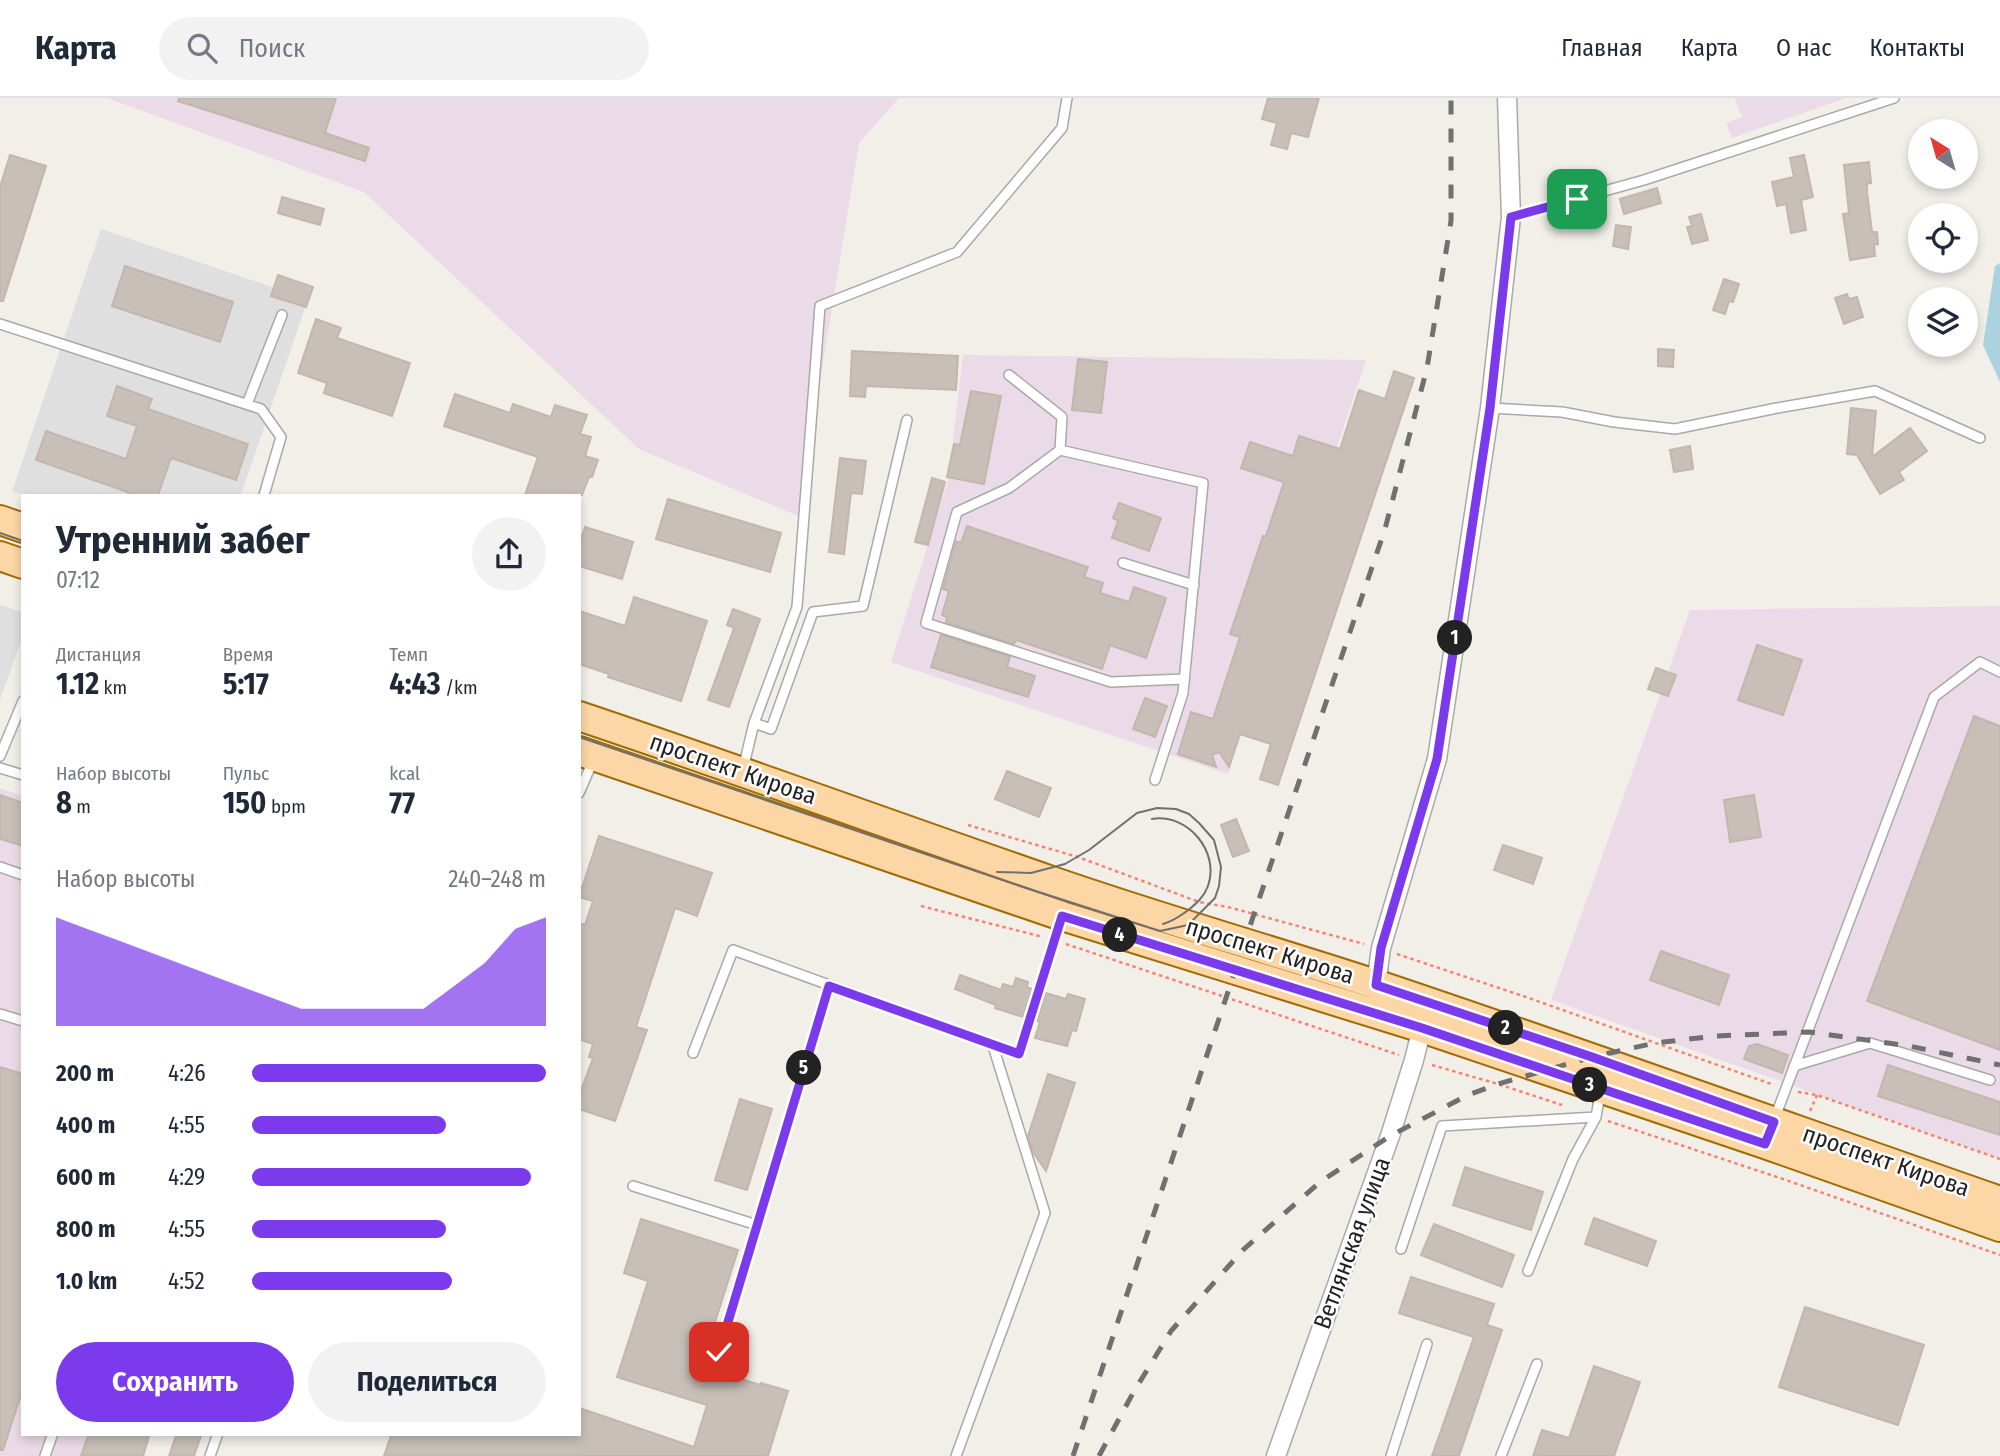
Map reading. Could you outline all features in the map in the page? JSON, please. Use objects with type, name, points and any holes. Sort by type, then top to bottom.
[{"type":"main road","points":[[0,520],[21,527]]},
{"type":"main road","points":[[0,556],[21,563]]},
{"type":"main road","name":"проспект Кирова","points":[[581,717],[1173,922],[1245,942],[1579,1053],[2000,1227]]},
{"type":"main road","name":"проспект Кирова","points":[[587,754],[1058,928],[1422,1028],[1601,1088],[1769,1133],[2000,1201]]},
{"type":"street","points":[[1376,985],[1381,948],[1437,759],[1490,408],[1511,217],[1507,98]]},
{"type":"street","name":"Ветлянская улица","points":[[1276,1456],[1390,1136],[1422,1028]]},
{"type":"lane","points":[[742,771],[754,723],[797,607],[820,306],[957,252],[1062,128],[1067,98]]},
{"type":"lane","points":[[1511,217],[1644,180],[1894,98]]},
{"type":"lane","points":[[247,404],[282,315]]},
{"type":"lane","points":[[0,324],[261,409],[281,437],[264,494]]},
{"type":"lane","points":[[1009,375],[1062,417],[1060,450]]},
{"type":"lane","points":[[1490,408],[1563,412],[1614,422],[1675,429],[1875,391],[1980,438]]},
{"type":"lane","points":[[754,723],[771,729],[813,612],[863,606],[907,420]]},
{"type":"lane","points":[[1155,780],[1183,693],[1203,483],[1060,450],[1009,488],[957,512],[926,624],[1111,682],[1184,679]]},
{"type":"lane","points":[[1123,563],[1194,585]]},
{"type":"lane","points":[[1769,1133],[1934,697],[1980,663],[2000,672]]},
{"type":"lane","points":[[0,756],[21,706]]},
{"type":"lane","points":[[581,783],[587,754]]},
{"type":"lane","points":[[0,768],[21,774]]},
{"type":"lane","points":[[0,867],[21,874]]},
{"type":"lane","points":[[693,1053],[733,950],[1019,1054],[1058,928]]},
{"type":"lane","points":[[719,1352],[829,986]]},
{"type":"lane","points":[[0,1014],[21,1020]]},
{"type":"lane","points":[[1794,1066],[1870,1043],[1990,1080]]},
{"type":"lane","points":[[956,1456],[1045,1213],[993,1046]]},
{"type":"lane","points":[[1528,1271],[1573,1159],[1596,1117],[1601,1088]]},
{"type":"lane","points":[[1401,1249],[1442,1126],[1596,1117]]},
{"type":"lane","points":[[633,1186],[757,1225]]},
{"type":"lane","points":[[1391,1456],[1427,1344]]},
{"type":"lane","points":[[1501,1456],[1537,1364]]},
{"type":"lane","points":[[45,1456],[52,1436]]},
{"type":"lane","points":[[210,1456],[217,1436]]},
{"type":"path","points":[[968,825],[1078,857],[1199,901],[1381,948],[1786,1089],[1817,1095],[2000,1159]]},
{"type":"path","points":[[921,906],[1058,928],[1414,1060],[1498,1084],[2000,1255]]},
{"type":"shaded area","points":[[107,98],[899,98],[859,143],[798,516],[639,449],[364,192]]},
{"type":"shaded area","points":[[1735,98],[1846,98],[1732,138],[1726,123],[1742,117]]},
{"type":"shaded area","points":[[101,229],[308,299],[241,494],[21,494],[12,492]]},
{"type":"shaded area","points":[[963,355],[1366,360],[1228,774],[891,662],[948,481]]},
{"type":"shaded area","points":[[0,605],[21,611],[21,641],[0,700]]},
{"type":"shaded area","points":[[2000,606],[2000,1159],[1551,1000],[1690,610]]},
{"type":"shaded area","points":[[0,788],[21,795],[21,1436],[150,1436],[144,1456],[0,1456]]},
{"type":"water","points":[[2000,263],[2000,382],[1983,345],[1995,266]]},
{"type":"building","points":[[179,98],[336,98],[325,133],[369,148],[365,161],[178,101]]},
{"type":"building","points":[[1268,98],[1319,98],[1308,137],[1291,133],[1287,149],[1271,145],[1277,123],[1262,119]]},
{"type":"building","points":[[10,155],[46,166],[3,301],[0,301],[0,187]]},
{"type":"building","points":[[1804,155],[1813,197],[1801,200],[1806,230],[1791,233],[1786,204],[1777,206],[1772,182],[1794,177],[1790,158]]},
{"type":"building","points":[[1869,162],[1871,183],[1867,184],[1867,192],[1872,232],[1877,232],[1878,244],[1874,245],[1875,256],[1850,260],[1843,214],[1849,213],[1844,165]]},
{"type":"building","points":[[1657,188],[1661,203],[1624,214],[1620,199]]},
{"type":"building","points":[[282,197],[324,209],[320,225],[278,213]]},
{"type":"building","points":[[1701,214],[1708,240],[1692,244],[1687,227],[1692,226],[1689,217]]},
{"type":"building","points":[[1616,225],[1631,227],[1628,249],[1613,246]]},
{"type":"building","points":[[125,266],[233,302],[220,342],[112,306]]},
{"type":"building","points":[[278,275],[313,287],[306,307],[271,296]]},
{"type":"building","points":[[1724,279],[1739,284],[1733,302],[1729,301],[1725,314],[1713,310]]},
{"type":"building","points":[[1847,294],[1849,299],[1857,297],[1863,317],[1844,324],[1835,298]]},
{"type":"building","points":[[316,319],[341,328],[337,338],[410,363],[392,416],[324,393],[327,383],[298,373]]},
{"type":"building","points":[[1658,349],[1674,350],[1673,367],[1658,366]]},
{"type":"building","points":[[852,351],[958,356],[956,390],[866,386],[865,397],[850,396]]},
{"type":"building","points":[[1078,359],[1107,362],[1101,413],[1072,410]]},
{"type":"building","points":[[1394,371],[1414,378],[1278,785],[1260,779],[1271,744],[1240,734],[1229,767],[1219,752],[1212,755],[1216,767],[1178,754],[1191,712],[1213,719],[1240,637],[1230,634],[1284,482],[1241,468],[1250,442],[1293,456],[1299,436],[1340,449],[1359,390],[1385,399]]},
{"type":"building","points":[[117,386],[152,399],[148,409],[248,444],[236,480],[171,458],[158,494],[133,494],[36,460],[46,431],[126,459],[137,426],[107,416]]},
{"type":"building","points":[[971,391],[1001,396],[984,484],[947,477],[954,444],[960,445]]},
{"type":"building","points":[[455,394],[510,413],[513,404],[551,417],[555,405],[587,415],[580,434],[591,437],[585,456],[598,460],[582,495],[525,494],[538,457],[444,426]]},
{"type":"building","points":[[1851,408],[1876,411],[1872,457],[1910,428],[1927,451],[1899,472],[1904,480],[1880,494],[1857,455],[1847,454]]},
{"type":"building","points":[[1690,446],[1693,469],[1674,472],[1670,450]]},
{"type":"building","points":[[840,458],[866,461],[862,494],[851,493],[844,554],[829,552]]},
{"type":"building","points":[[932,478],[945,482],[928,545],[915,542]]},
{"type":"building","points":[[668,499],[781,533],[770,572],[656,539]]},
{"type":"building","points":[[1119,503],[1161,518],[1149,551],[1112,538],[1118,521],[1113,518]]},
{"type":"building","points":[[967,526],[1088,567],[1084,577],[1103,583],[1100,593],[1129,602],[1134,587],[1166,598],[1146,658],[1110,645],[1102,669],[1016,640],[1014,644],[946,622],[947,617],[942,615],[949,591],[943,589],[956,541],[961,543]]},
{"type":"building","points":[[585,527],[633,542],[622,579],[581,567],[581,539]]},
{"type":"building","points":[[634,597],[707,621],[681,701],[608,677],[609,674],[581,665],[581,612],[625,626]]},
{"type":"building","points":[[733,609],[760,619],[729,707],[708,700],[734,628],[727,625]]},
{"type":"building","points":[[941,635],[1010,657],[1007,667],[1035,676],[1028,697],[931,667]]},
{"type":"building","points":[[1757,645],[1802,660],[1783,715],[1738,700]]},
{"type":"building","points":[[1656,668],[1676,675],[1668,696],[1648,689]]},
{"type":"building","points":[[1145,698],[1167,706],[1155,737],[1133,729]]},
{"type":"building","points":[[1974,716],[2000,726],[2000,1050],[1867,1001]]},
{"type":"building","points":[[1007,771],[1051,788],[1039,817],[995,799]]},
{"type":"building","points":[[0,795],[21,802],[21,845],[0,839]]},
{"type":"building","points":[[1754,795],[1761,837],[1730,842],[1724,800]]},
{"type":"building","points":[[1236,819],[1249,851],[1233,857],[1221,825]]},
{"type":"building","points":[[599,836],[712,873],[697,916],[675,908],[636,1027],[647,1030],[615,1121],[581,1110],[581,1091],[593,1058],[589,1057],[593,1044],[581,1040],[581,924],[585,925],[593,901],[581,898]]},
{"type":"building","points":[[1503,845],[1542,858],[1533,884],[1494,870]]},
{"type":"building","points":[[1661,951],[1729,975],[1719,1005],[1650,980]]},
{"type":"building","points":[[960,975],[1001,990],[1003,984],[1013,987],[1016,978],[1028,982],[1027,987],[1032,989],[1023,1017],[995,1008],[996,1005],[955,989]]},
{"type":"building","points":[[1046,993],[1066,999],[1068,994],[1085,999],[1076,1031],[1072,1030],[1067,1046],[1035,1038]]},
{"type":"building","points":[[1757,1044],[1788,1055],[1782,1073],[1744,1059],[1749,1046]]},
{"type":"building","points":[[1888,1065],[2000,1102],[2000,1135],[1878,1096]]},
{"type":"building","points":[[0,1067],[21,1073],[21,1394],[3,1450],[0,1450]]},
{"type":"building","points":[[1048,1074],[1075,1083],[1046,1171],[1033,1152],[1028,1136]]},
{"type":"building","points":[[740,1099],[772,1109],[747,1190],[715,1180]]},
{"type":"building","points":[[1465,1167],[1543,1192],[1531,1230],[1453,1205]]},
{"type":"building","points":[[1594,1218],[1656,1241],[1647,1266],[1585,1244]]},
{"type":"building","points":[[641,1219],[738,1250],[701,1366],[788,1391],[768,1456],[384,1456],[391,1436],[581,1436],[581,1409],[694,1447],[707,1405],[617,1377],[648,1281],[624,1273]]},
{"type":"building","points":[[1434,1224],[1514,1255],[1502,1287],[1421,1255]]},
{"type":"building","points":[[1411,1277],[1494,1304],[1487,1325],[1502,1330],[1459,1456],[1432,1456],[1474,1337],[1399,1313]]},
{"type":"building","points":[[1805,1307],[1924,1345],[1898,1425],[1779,1387]]},
{"type":"building","points":[[1594,1366],[1640,1382],[1614,1456],[1533,1456],[1542,1430],[1569,1438]]},
{"type":"building","points":[[88,1436],[149,1436],[143,1456],[81,1456]]},
{"type":"building","points":[[176,1436],[201,1436],[194,1456],[169,1456]]},
{"type":"tram line","points":[[0,533],[21,540]]},
{"type":"tram line","points":[[581,738],[1160,931],[1188,925],[1215,898],[1221,867],[1214,840],[1199,823],[1189,814],[1176,809],[1157,808],[1137,813],[1089,850],[1065,864],[1031,873],[997,872]]},
{"type":"tram line","points":[[1152,819],[1178,822],[1189,829],[1205,848],[1211,873],[1208,886],[1194,906],[1163,924]]},
{"type":"railway","points":[[1073,1456],[1385,529],[1427,368],[1451,221],[1451,98]]},
{"type":"railway","points":[[1099,1456],[1171,1331],[1243,1250],[1320,1182],[1390,1136],[1468,1095],[1592,1057],[1655,1043],[1716,1036],[1809,1032],[1909,1046],[2000,1065]]},
{"type":"route","points":[[719,1352],[829,986],[1019,1054],[1062,916],[1422,1028],[1765,1144],[1774,1122],[1592,1057],[1376,985],[1381,948],[1437,759],[1490,408],[1511,217],[1577,199]]}]
